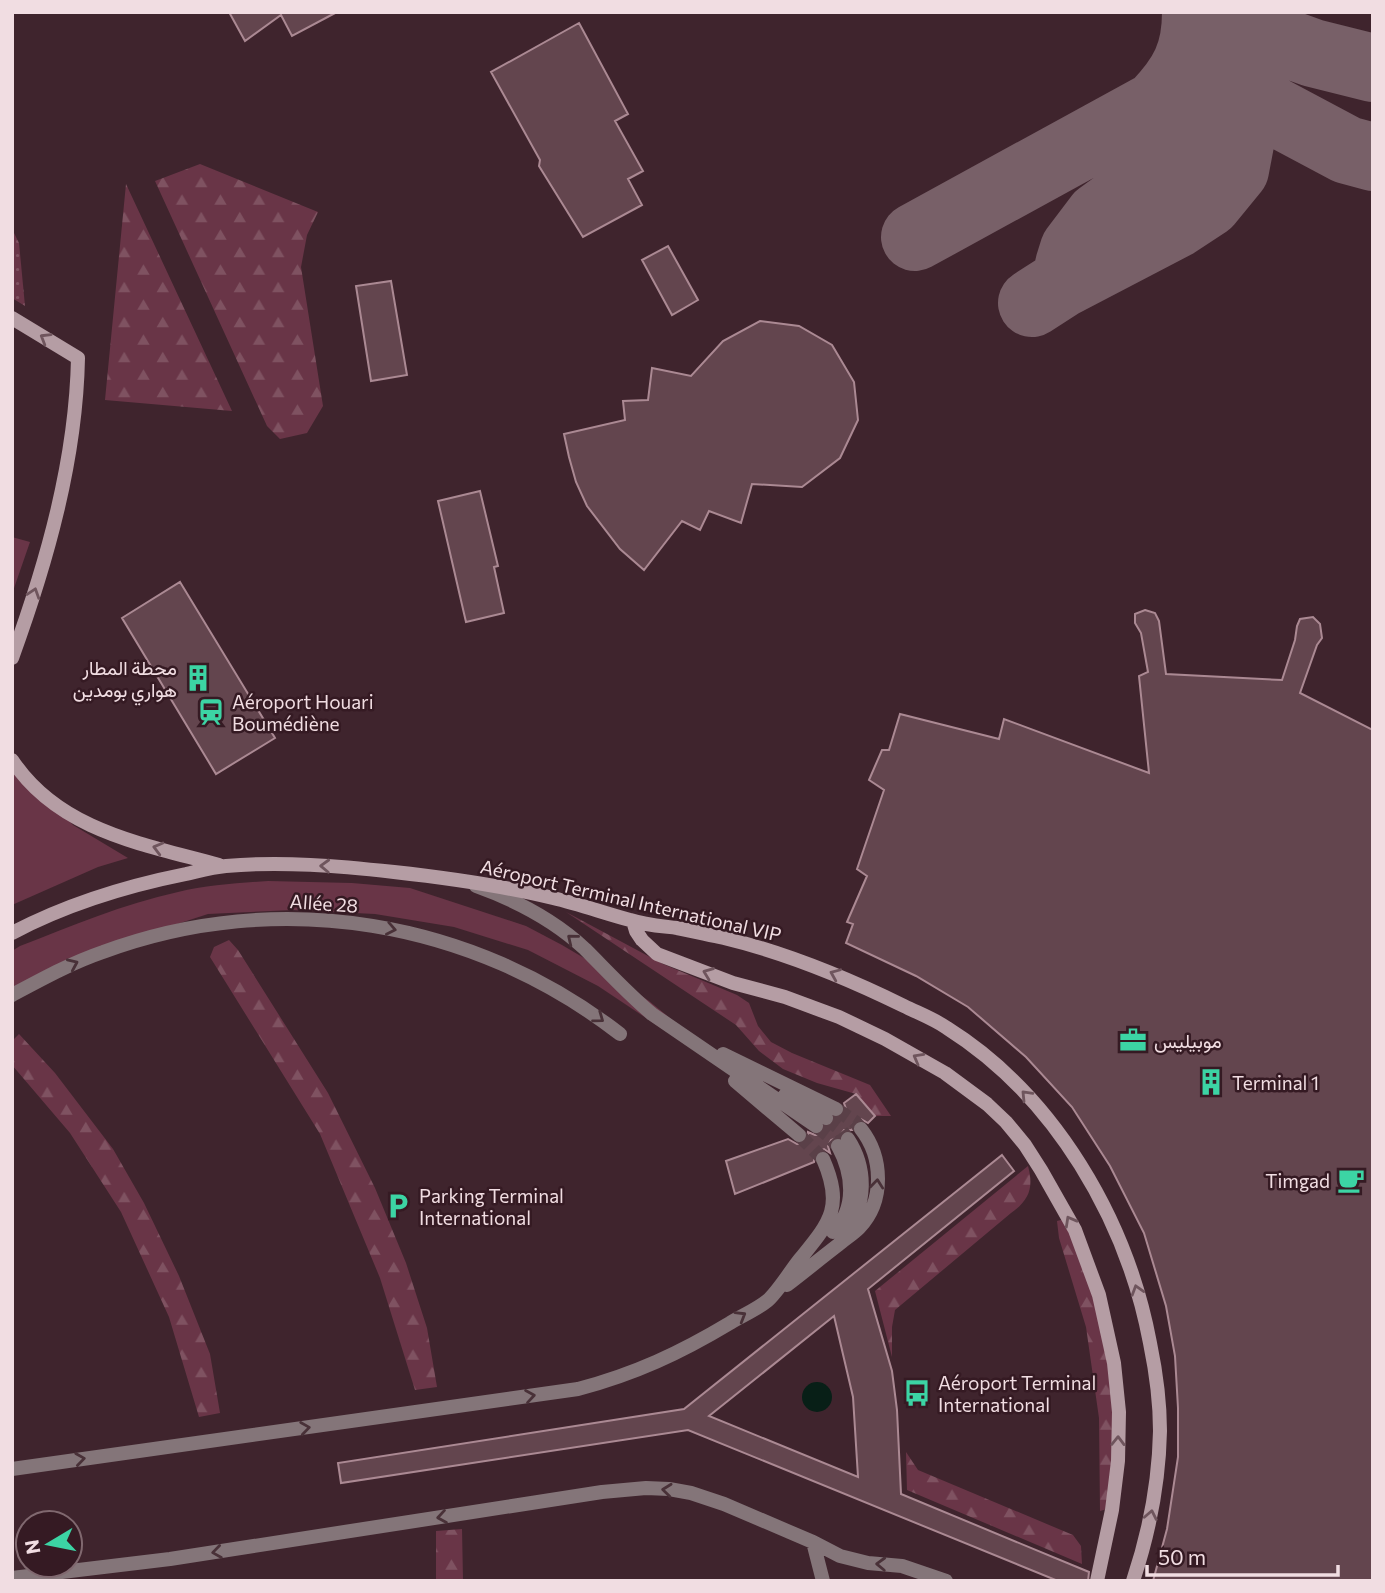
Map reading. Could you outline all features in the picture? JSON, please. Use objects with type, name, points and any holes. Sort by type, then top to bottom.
[{"type":"main road","points":[[12,318],[78,358],[72,442],[62,489],[38,582],[12,658]]},
{"type":"main road","points":[[12,760],[52,803],[98,830],[224,866]]},
{"type":"main road","name":"Aéroport Terminal International VIP","points":[[12,933],[97,896],[159,879],[224,866],[285,864],[355,867],[501,887],[554,898],[633,921],[730,940],[777,953],[869,989],[946,1026],[1001,1070],[1051,1122],[1097,1191],[1113,1223],[1137,1289],[1153,1359],[1159,1418],[1158,1463],[1148,1530],[1133,1581]]},
{"type":"main road","points":[[633,921],[642,940],[657,954],[733,983],[785,997],[839,1017],[945,1073],[987,1104],[1025,1145],[1075,1230],[1100,1296],[1114,1363],[1119,1412],[1118,1461],[1112,1510],[1097,1581]]},
{"type":"street","points":[[448,878],[478,886],[534,912],[584,949],[628,994],[652,1014],[678,1032],[826,1118],[678,1032]]},
{"type":"street","name":"Allée 28","points":[[12,995],[71,964],[103,951],[171,932],[244,920],[319,920],[396,930],[469,950],[504,964],[567,996],[621,1034]]},
{"type":"street","points":[[678,1032],[799,1135]]},
{"type":"street","points":[[12,1469],[578,1389],[612,1380],[704,1339],[767,1301],[860,1227],[871,1212],[877,1194],[878,1174],[875,1155],[861,1129]]},
{"type":"street","points":[[767,1301],[838,1228],[845,1215],[850,1180],[843,1143]]},
{"type":"street","points":[[767,1301],[826,1227],[833,1194],[823,1159]]},
{"type":"street","points":[[12,1578],[170,1559],[602,1492],[646,1488],[691,1493],[724,1504],[840,1556],[868,1563],[891,1564],[931,1578]]},
{"type":"street","points":[[813,1542],[823,1581]]},
{"type":"green space","points":[[200,164],[318,212],[307,235],[301,267],[323,406],[307,433],[280,439],[267,426],[155,181]]},
{"type":"green space","points":[[126,184],[232,411],[105,400]]},
{"type":"green space","points":[[12,229],[19,243],[25,306],[12,298]]},
{"type":"green space","points":[[12,537],[30,542],[12,594]]},
{"type":"green space","points":[[12,758],[73,825],[128,858],[98,867],[12,905]]},
{"type":"green space","points":[[268,881],[352,883],[410,888],[526,926],[601,968],[681,1027],[664,1030],[598,986],[528,950],[454,927],[375,914],[293,910],[208,914],[128,940],[12,989],[12,951],[20,946],[98,916],[158,897],[211,886]]},
{"type":"green space","points":[[566,912],[663,964],[737,995],[749,1003],[758,1026],[771,1042],[870,1085],[891,1116],[875,1116],[856,1094],[817,1083],[783,1069],[759,1051],[736,1025]]},
{"type":"green space","points":[[229,940],[238,950],[328,1093],[375,1188],[406,1263],[427,1328],[437,1387],[415,1390],[380,1278],[320,1134],[210,957],[214,947]]},
{"type":"green space","points":[[19,1034],[55,1073],[113,1149],[144,1203],[179,1276],[210,1354],[220,1413],[199,1417],[169,1317],[121,1212],[70,1133],[12,1065],[12,1041]]},
{"type":"green space","points":[[1028,1166],[1030,1187],[1022,1203],[895,1310],[892,1357],[875,1291]]},
{"type":"green space","points":[[1065,1219],[1087,1264],[1110,1354],[1118,1428],[1107,1509],[1100,1511],[1099,1418],[1086,1327],[1059,1238],[1057,1221]]},
{"type":"green space","points":[[906,1452],[918,1470],[1073,1535],[1081,1546],[1082,1564],[907,1490]]},
{"type":"green space","points":[[462,1529],[463,1581],[436,1581],[436,1531]]},
{"type":"shaded area","points":[[817,1382],[823,1383],[831,1391],[831,1403],[823,1411],[817,1412],[811,1411],[803,1403],[802,1397],[803,1391],[811,1383]]},
{"type":"building","points":[[229,12],[337,12],[292,36],[281,15],[245,41]]},
{"type":"building","points":[[579,23],[628,114],[615,121],[643,171],[628,179],[642,205],[583,237],[539,166],[540,160],[491,72]]},
{"type":"building","points":[[668,246],[698,300],[672,315],[642,260]]},
{"type":"building","points":[[391,281],[407,375],[371,381],[356,286]]},
{"type":"building","points":[[760,321],[799,326],[832,345],[854,382],[858,420],[840,458],[802,487],[752,484],[741,523],[709,511],[700,530],[682,521],[644,570],[620,549],[587,506],[576,482],[564,434],[625,420],[623,401],[648,400],[652,368],[691,376],[723,341]]},
{"type":"building","points":[[480,491],[498,566],[494,567],[504,613],[466,622],[438,501]]},
{"type":"building","name":"محطة المطار هواري بومدين","points":[[180,582],[275,738],[216,774],[122,618]]},
{"type":"building","name":"Terminal 1","points":[[1145,610],[1155,613],[1159,621],[1166,674],[1282,680],[1300,619],[1313,617],[1320,624],[1322,638],[1300,693],[1373,730],[1373,1581],[1153,1581],[1167,1529],[1178,1457],[1178,1408],[1175,1356],[1166,1306],[1144,1233],[1110,1166],[1072,1107],[1026,1057],[968,1007],[916,976],[846,943],[853,924],[847,922],[867,876],[857,869],[884,790],[869,780],[882,750],[889,750],[900,714],[999,739],[1004,719],[1149,773],[1139,676],[1148,672],[1141,633],[1135,623],[1135,614]]},
{"type":"building","points":[[856,1094],[875,1116],[868,1123],[861,1119],[855,1121],[852,1130],[844,1130],[839,1137],[831,1140],[828,1146],[830,1153],[824,1149],[816,1152],[814,1162],[735,1194],[726,1161],[788,1139],[803,1144],[808,1132],[820,1135],[836,1118],[842,1117],[846,1109],[844,1103]]},
{"type":"building","points":[[1002,1155],[1014,1171],[868,1289],[892,1371],[897,1410],[901,1494],[1089,1572],[1088,1581],[1058,1581],[688,1430],[341,1483],[338,1463],[684,1409]],"holes":[[[834,1316],[853,1397],[858,1477],[709,1416]]]},
{"type":"taxiway","points":[[915,237],[1156,105],[1181,74],[1191,52],[1196,12]]},
{"type":"taxiway","points":[[1227,12],[1252,31],[1313,53],[1373,68]]},
{"type":"taxiway","points":[[1232,70],[1237,80],[1270,109],[1347,150],[1373,157]]},
{"type":"taxiway","points":[[1032,303],[1063,283],[1176,224],[1208,203],[1235,170],[1242,133],[1237,80]]},
{"type":"taxiway","points":[[1069,265],[1074,249],[1099,216],[1241,113],[1263,103]]},
{"type":"tunnel","points":[[836,1109],[861,1129]]},
{"type":"tunnel","points":[[826,1118],[848,1139]]},
{"type":"tunnel","points":[[816,1126],[838,1146]]},
{"type":"tunnel","points":[[799,1135],[823,1159]]},
{"type":"place","name":"محطة المطار هواري بومدين","points":[[198,678]]},
{"type":"place","name":"Aéroport Houari Boumédiène","points":[[211,712]]},
{"type":"place","name":"موبيليس","points":[[1133,1040]]},
{"type":"place","name":"Terminal 1","points":[[1211,1082]]},
{"type":"place","name":"Timgad","points":[[1351,1180]]},
{"type":"place","name":"Parking Terminal International","points":[[398,1206]]},
{"type":"place","name":"Aéroport Terminal International","points":[[917,1393]]}]
